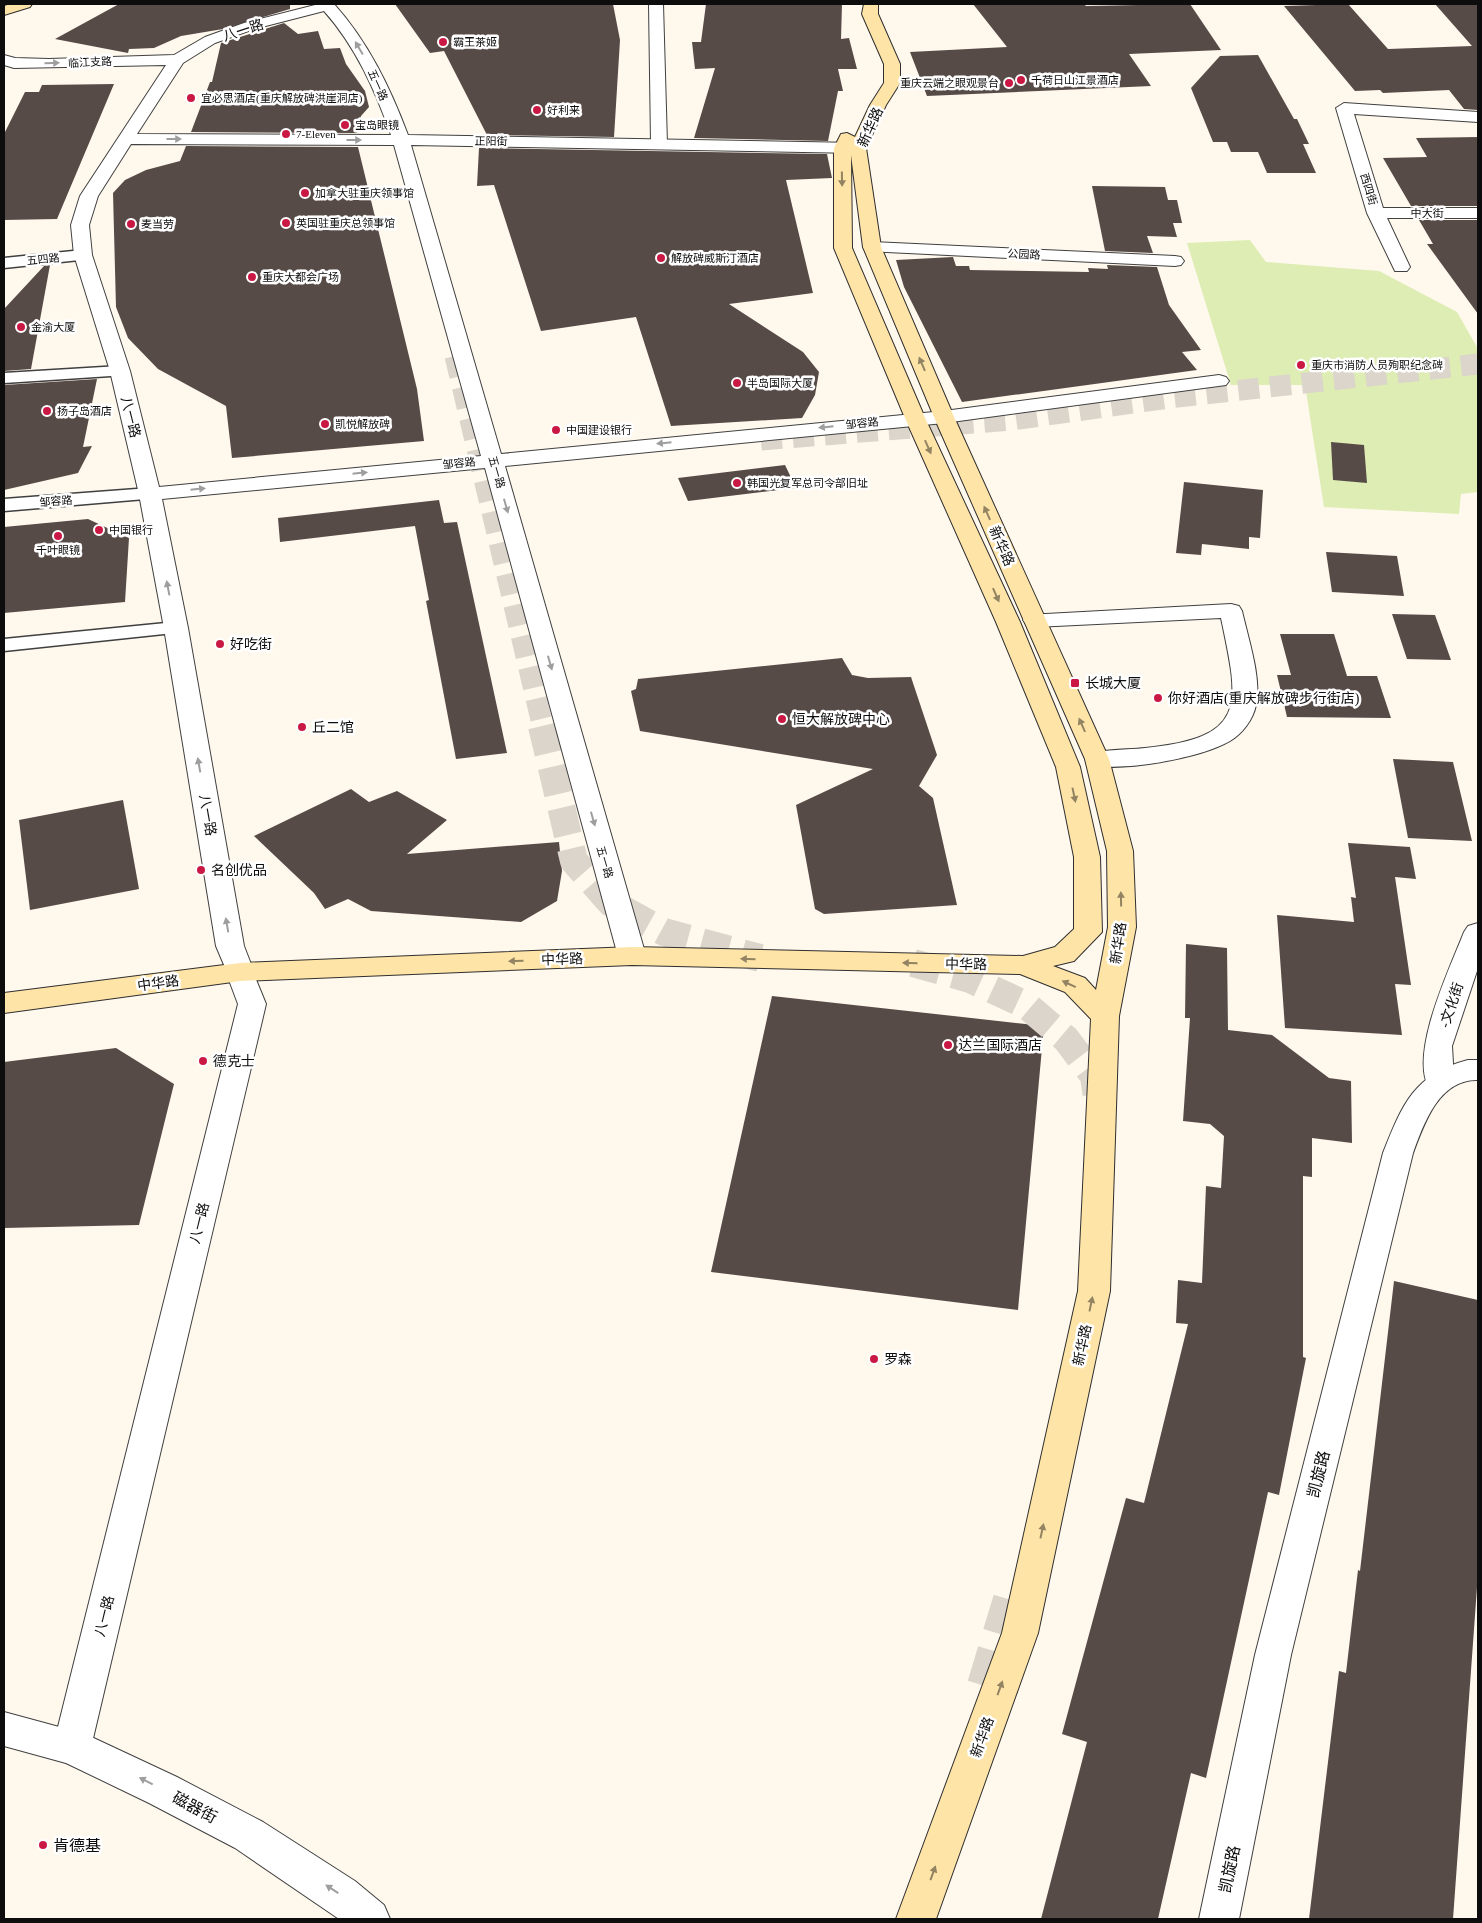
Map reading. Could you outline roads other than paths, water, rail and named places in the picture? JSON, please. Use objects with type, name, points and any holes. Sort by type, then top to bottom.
[{"type":"main road","points":[[4,11],[25,4]]},
{"type":"main road","name":"新华路","points":[[859,4],[857,15],[877,64],[877,82],[863,106],[850,148],[843,248],[915,418],[1008,622],[1068,767],[1087,857],[1088,932],[1064,954],[1023,965]]},
{"type":"main road","name":"新华路","points":[[871,4],[870,14],[892,64],[892,84],[850,148],[872,248],[944,417],[1097,760],[1120,851],[1122,927],[1105,1016],[1094,1291],[1020,1633],[916,1919]]},
{"type":"main road","name":"中华路","points":[[4,1004],[240,972],[632,956],[1023,965],[1075,986],[1105,1016]]},
{"type":"street","name":"八一路","points":[[72,1746],[252,1004],[230,946],[176,628],[150,494],[120,371],[83,254],[80,225],[89,196],[177,60],[210,40],[249,26],[330,4]]},
{"type":"street","name":"五一路","points":[[330,4],[346,25],[375,75],[401,140],[414,179],[632,956]]},
{"type":"street","points":[[656,4],[659,144]]},
{"type":"street","name":"临江支路","points":[[4,60],[14,63],[48,64],[177,60]]},
{"type":"street","name":"西四街","points":[[1401,266],[1376,213],[1344,108],[1478,117]]},
{"type":"street","name":"正阳街","points":[[125,139],[401,140],[850,148]]},
{"type":"street","name":"中大街","points":[[1376,213],[1478,213]]},
{"type":"street","name":"公园路","points":[[872,248],[1175,261]]},
{"type":"street","name":"五四路","points":[[4,263],[83,254]]},
{"type":"street","points":[[4,378],[120,371]]},
{"type":"street","points":[[944,417],[1220,381]]},
{"type":"street","name":"邹容路","points":[[4,505],[150,494],[915,418],[944,417]]},
{"type":"street","points":[[1035,620],[1231,611],[1243,684],[1244,706],[1238,722],[1223,736],[1194,748],[1169,753],[1097,760]]},
{"type":"street","points":[[4,645],[176,628]]},
{"type":"street","name":"-文化街","points":[[1439,1082],[1438,1046],[1448,1011],[1478,932]]},
{"type":"street","name":"凯旋路","points":[[1219,1919],[1273,1655],[1398,1153],[1420,1100],[1439,1082],[1469,1069],[1478,1070]]},
{"type":"street","name":"磁器街","points":[[4,1729],[72,1746],[250,1835],[340,1895],[370,1919]]},
{"type":"tunnel","points":[[455,356],[543,728]]},
{"type":"tunnel","points":[[761,440],[1012,420],[1169,398],[1478,364]]},
{"type":"tunnel","points":[[542,726],[574,861],[611,903],[664,932],[760,958]]},
{"type":"tunnel","points":[[913,963],[970,979],[1026,1005],[1066,1039],[1094,1076],[1098,1105]]},
{"type":"tunnel","points":[[985,1686],[1016,1583]]},
{"type":"place","name":"霸王茶姬","points":[[443,42]]},
{"type":"place","name":"千荷日山江景酒店","points":[[1021,80]]},
{"type":"place","name":"重庆云端之眼观景台","points":[[1009,83]]},
{"type":"place","name":"宜必思酒店(重庆解放碑洪崖洞店)","points":[[191,98]]},
{"type":"place","name":"好利来","points":[[537,110]]},
{"type":"place","name":"宝岛眼镜","points":[[345,125]]},
{"type":"place","name":"7-Eleven","points":[[286,134]]},
{"type":"place","name":"加拿大驻重庆领事馆","points":[[305,193]]},
{"type":"place","name":"英国驻重庆总领事馆","points":[[286,223]]},
{"type":"place","name":"麦当劳","points":[[131,224]]},
{"type":"place","name":"解放碑威斯汀酒店","points":[[661,258]]},
{"type":"place","name":"重庆大都会广场","points":[[252,277]]},
{"type":"place","name":"金渝大厦","points":[[21,327]]},
{"type":"place","name":"重庆市消防人员殉职纪念碑","points":[[1301,365]]},
{"type":"place","name":"半岛国际大厦","points":[[737,383]]},
{"type":"place","name":"扬子岛酒店","points":[[47,411]]},
{"type":"place","name":"凯悦解放碑","points":[[325,424]]},
{"type":"place","name":"中国建设银行","points":[[556,430]]},
{"type":"place","name":"韩国光复军总司令部旧址","points":[[737,483]]},
{"type":"place","name":"中国银行","points":[[99,530]]},
{"type":"place","name":"千叶眼镜","points":[[58,536]]},
{"type":"place","name":"好吃街","points":[[220,644]]},
{"type":"place","name":"长城大厦","points":[[1075,683]]},
{"type":"place","name":"你好酒店(重庆解放碑步行街店)","points":[[1158,698]]},
{"type":"place","name":"恒大解放碑中心","points":[[782,719]]},
{"type":"place","name":"丘二馆","points":[[302,727]]},
{"type":"place","name":"名创优品","points":[[201,870]]},
{"type":"place","name":"达兰国际酒店","points":[[948,1045]]},
{"type":"place","name":"德克士","points":[[203,1061]]},
{"type":"place","name":"罗森","points":[[874,1359]]},
{"type":"place","name":"肯德基","points":[[43,1845]]}]
